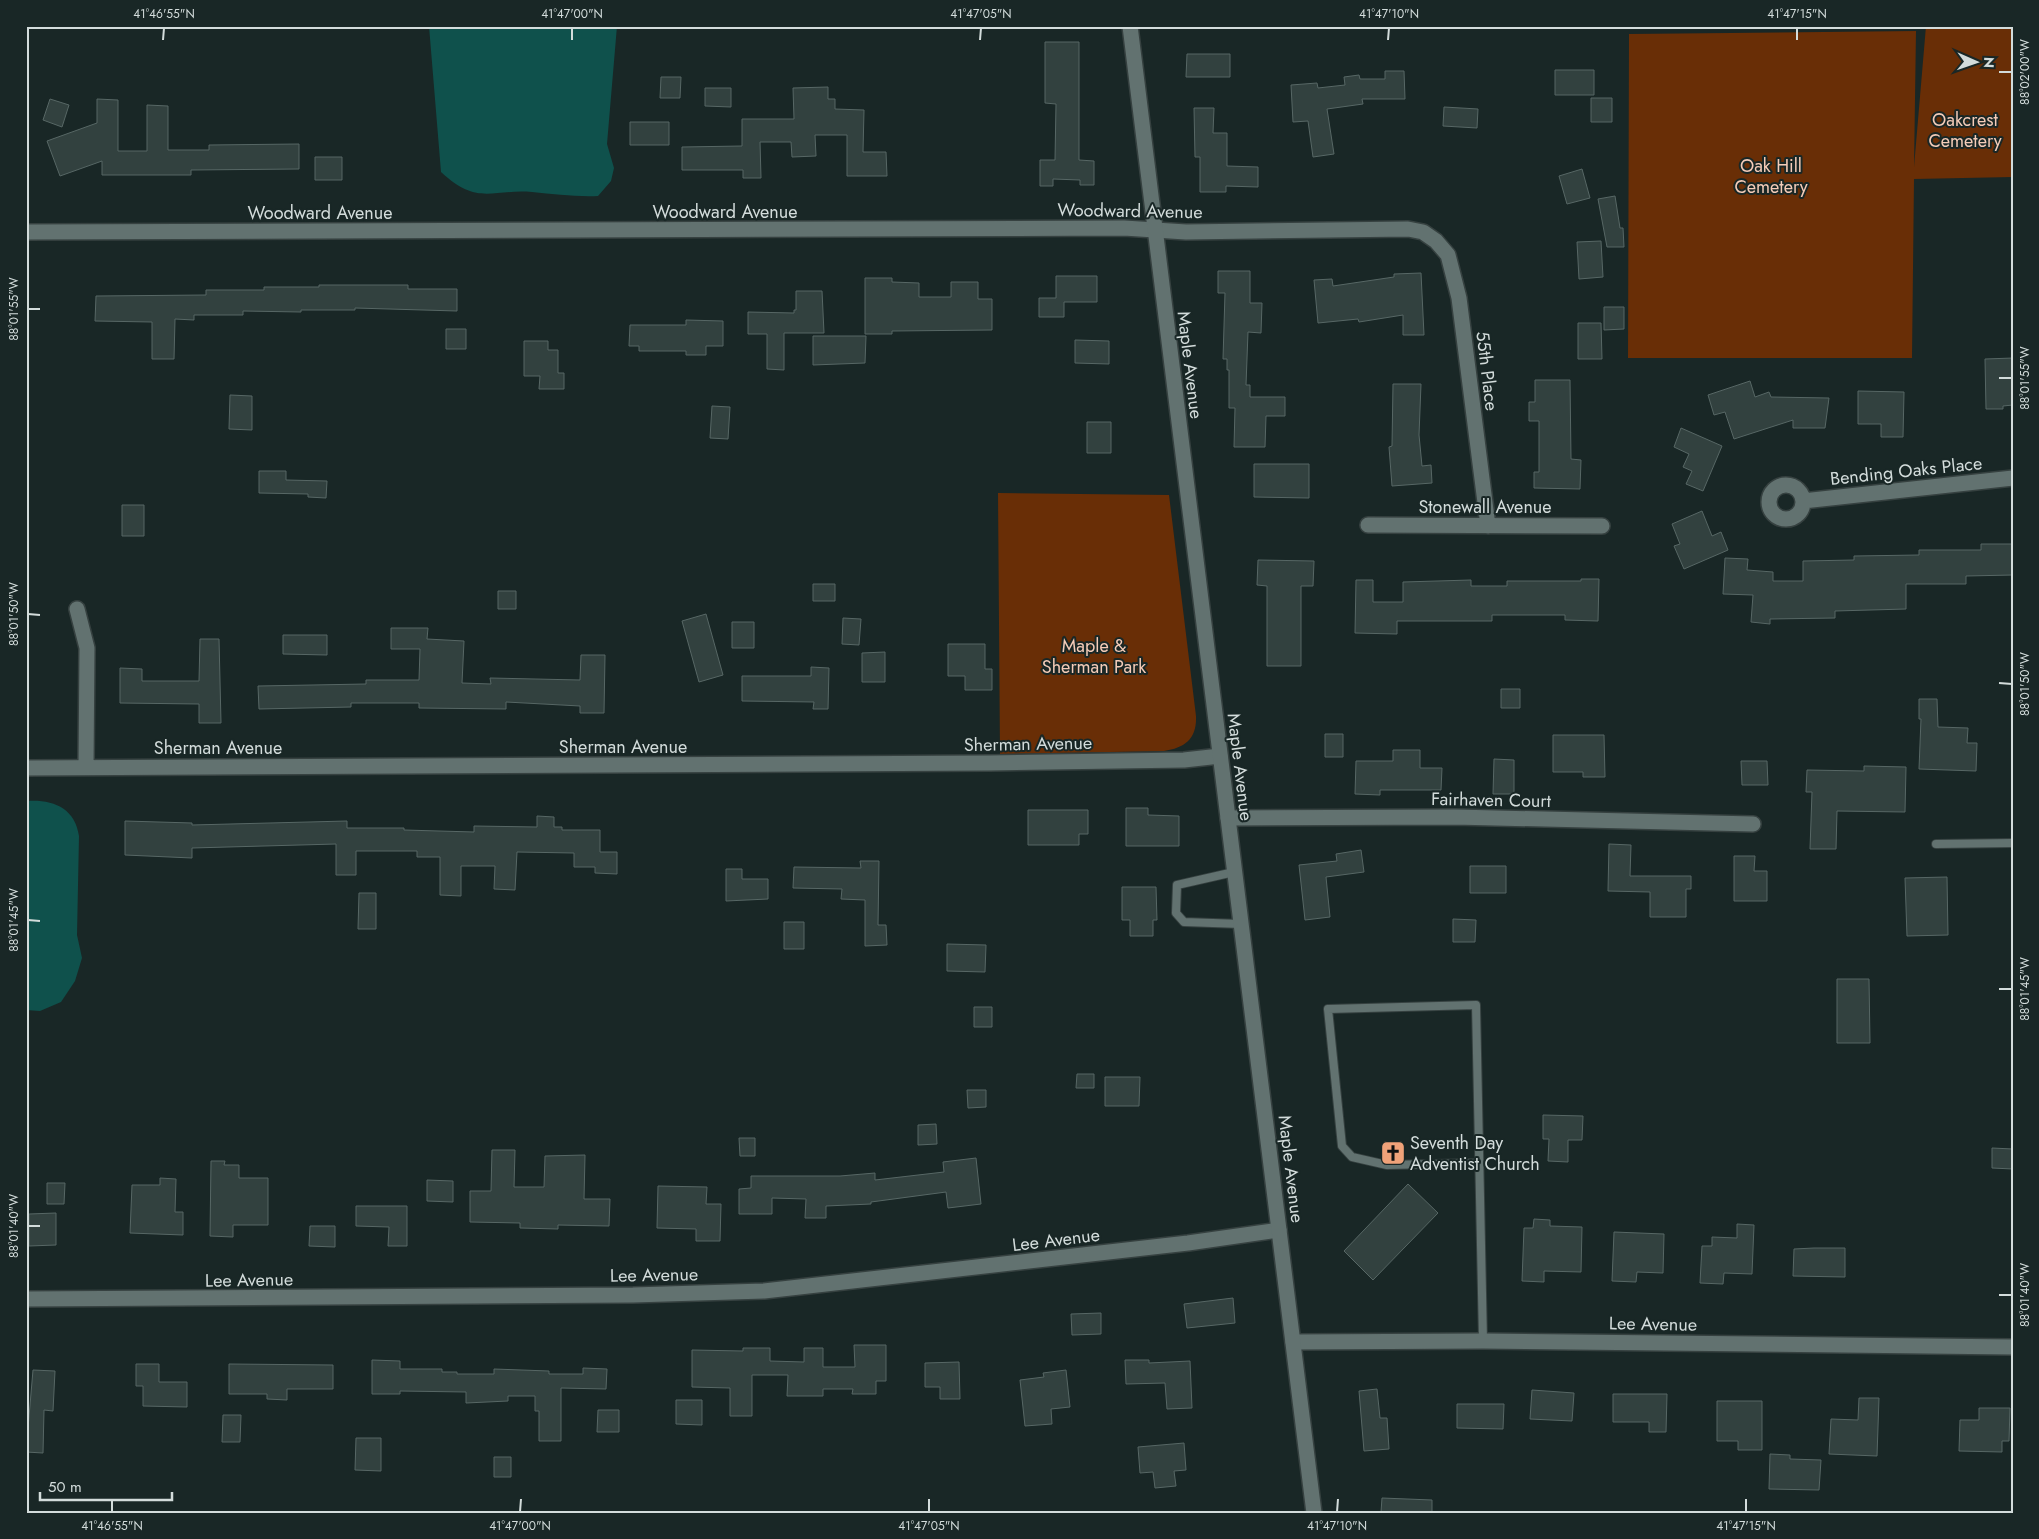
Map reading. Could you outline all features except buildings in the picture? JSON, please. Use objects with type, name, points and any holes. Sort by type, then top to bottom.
[{"type":"street","name":"Maple Avenue","points":[[1130,26],[1314,1513]]},
{"type":"street","name":"Woodward Avenue","points":[[26,232],[1114,228],[1186,232],[1408,229],[1423,232]]},
{"type":"street","name":"55th Place","points":[[1423,232],[1436,241],[1448,255],[1459,298],[1488,526]]},
{"type":"street","name":"Bending Oaks Place","points":[[1804,501],[2013,478]]},
{"type":"street","name":"Stonewall Avenue","points":[[1368,525],[1602,526]]},
{"type":"street","points":[[77,610],[87,648],[86,767]]},
{"type":"street","name":"Sherman Avenue","points":[[26,768],[990,763],[1184,760],[1220,756]]},
{"type":"street","name":"Fairhaven Court","points":[[1228,818],[1455,817],[1753,824]]},
{"type":"street","name":"Lee Avenue","points":[[26,1299],[613,1295],[764,1291],[1178,1244],[1279,1230]]},
{"type":"street","name":"Lee Avenue","points":[[1293,1342],[1483,1341],[2013,1347]]},
{"type":"lane","points":[[1936,844],[2013,843]]},
{"type":"lane","points":[[1234,872],[1177,885],[1175,889],[1176,913],[1184,922],[1241,924]]},
{"type":"lane","points":[[1479,1163],[1387,1164],[1352,1157],[1342,1146],[1328,1009],[1476,1005],[1483,1341]]},
{"type":"green space","name":"Oak Hill Cemetery","points":[[1926,26],[2013,26],[2013,177],[1914,179],[1912,358],[1628,358],[1629,34],[1916,31],[1914,167]]},
{"type":"green space","name":"Maple & Sherman Park","points":[[998,493],[1169,495],[1196,716],[1196,724],[1192,736],[1184,745],[1164,751],[1000,754]]},
{"type":"water","points":[[429,26],[617,26],[607,144],[614,168],[611,181],[598,196],[573,196],[532,192],[485,194],[465,189],[441,172]]},
{"type":"water","points":[[26,801],[45,802],[61,807],[73,818],[79,836],[77,935],[82,958],[75,981],[61,1002],[40,1011],[26,1010]]},
{"type":"place","name":"Seventh Day Adventist Church","points":[[1393,1153]]},
{"type":"park label","name":"Oakcrest Cemetery","points":[[1965,130]]}]
